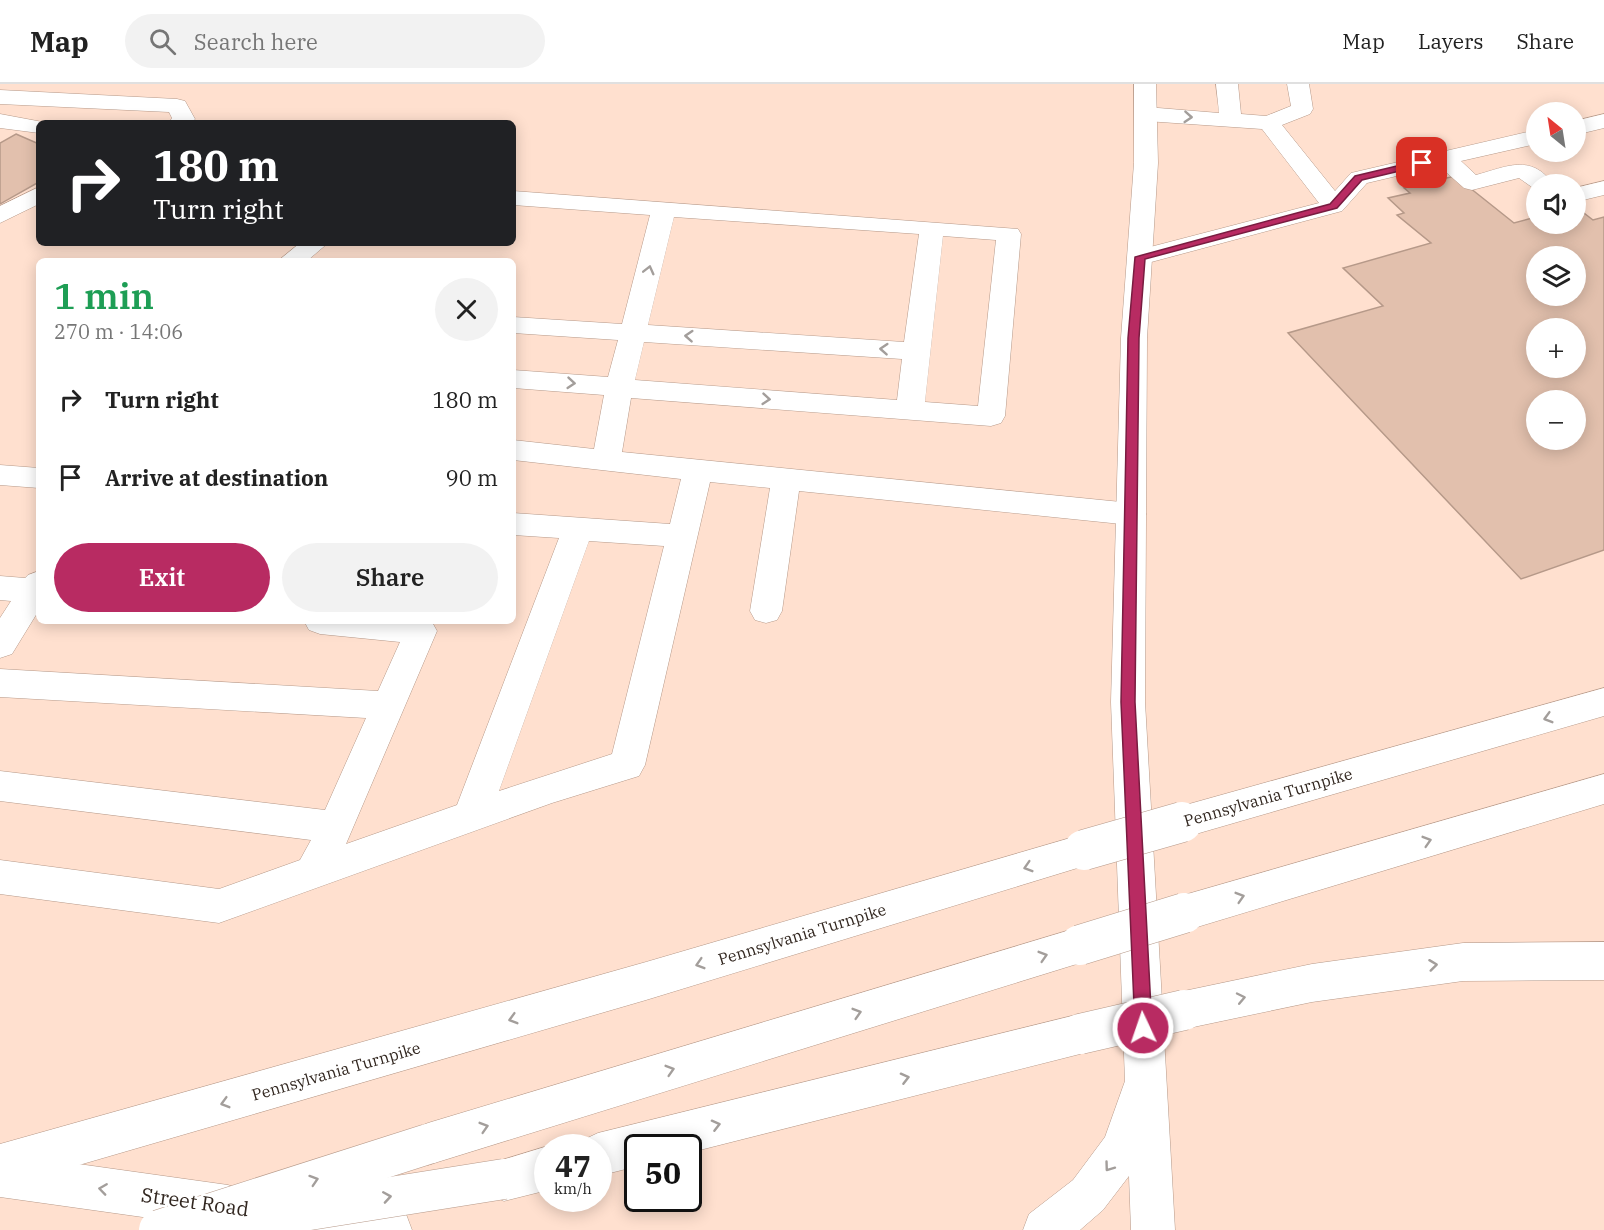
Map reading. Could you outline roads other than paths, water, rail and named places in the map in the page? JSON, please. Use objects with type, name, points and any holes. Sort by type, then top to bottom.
[{"type":"main road","points":[[1227,84],[1231,120]]},
{"type":"main road","points":[[1153,1230],[1128,702],[1134,338],[1146,163],[1145,99],[1231,120],[1269,123],[1302,110],[1298,84]]},
{"type":"main road","points":[[0,97],[177,106],[184,118],[182,120]]},
{"type":"main road","points":[[0,121],[36,126]]},
{"type":"main road","points":[[1586,125],[1604,121]]},
{"type":"main road","points":[[1269,123],[1334,206]]},
{"type":"main road","points":[[1140,257],[1334,206],[1359,178],[1526,139]]},
{"type":"main road","points":[[1443,158],[1472,183],[1523,170],[1528,174]]},
{"type":"main road","points":[[1586,192],[1604,188]]},
{"type":"main road","points":[[0,216],[36,196]]},
{"type":"main road","points":[[516,198],[1009,234],[992,416],[516,379]]},
{"type":"main road","points":[[606,461],[619,387],[664,209]]},
{"type":"main road","points":[[909,411],[932,228]]},
{"type":"main road","points":[[295,258],[312,246]]},
{"type":"main road","points":[[516,325],[916,351]]},
{"type":"main road","points":[[516,450],[1131,514]]},
{"type":"main road","points":[[0,877],[219,906],[471,817],[627,765],[698,469]]},
{"type":"main road","points":[[0,475],[36,478]]},
{"type":"main road","points":[[766,611],[786,478]]},
{"type":"main road","points":[[516,524],[682,536]]},
{"type":"main road","points":[[471,817],[578,529]]},
{"type":"main road","points":[[0,588],[36,589]]},
{"type":"main road","points":[[0,645],[36,591]]},
{"type":"main road","points":[[313,873],[336,827],[424,626],[382,624]]},
{"type":"main road","points":[[0,683],[388,705]]},
{"type":"main road","name":"Pennsylvania Turnpike","points":[[0,1166],[1084,850],[1604,702]]},
{"type":"main road","points":[[0,786],[336,827]]},
{"type":"main road","points":[[159,1230],[428,1144],[1080,945],[1604,789]]},
{"type":"main road","points":[[612,1151],[1080,1034],[1312,983],[1463,962],[1604,961]]},
{"type":"main road","points":[[1045,1230],[1089,1195],[1122,1149],[1146,1074]]},
{"type":"main road","points":[[184,1230],[504,1179],[534,1172]]},
{"type":"main road","name":"Street Road","points":[[0,1175],[390,1230]]}]
